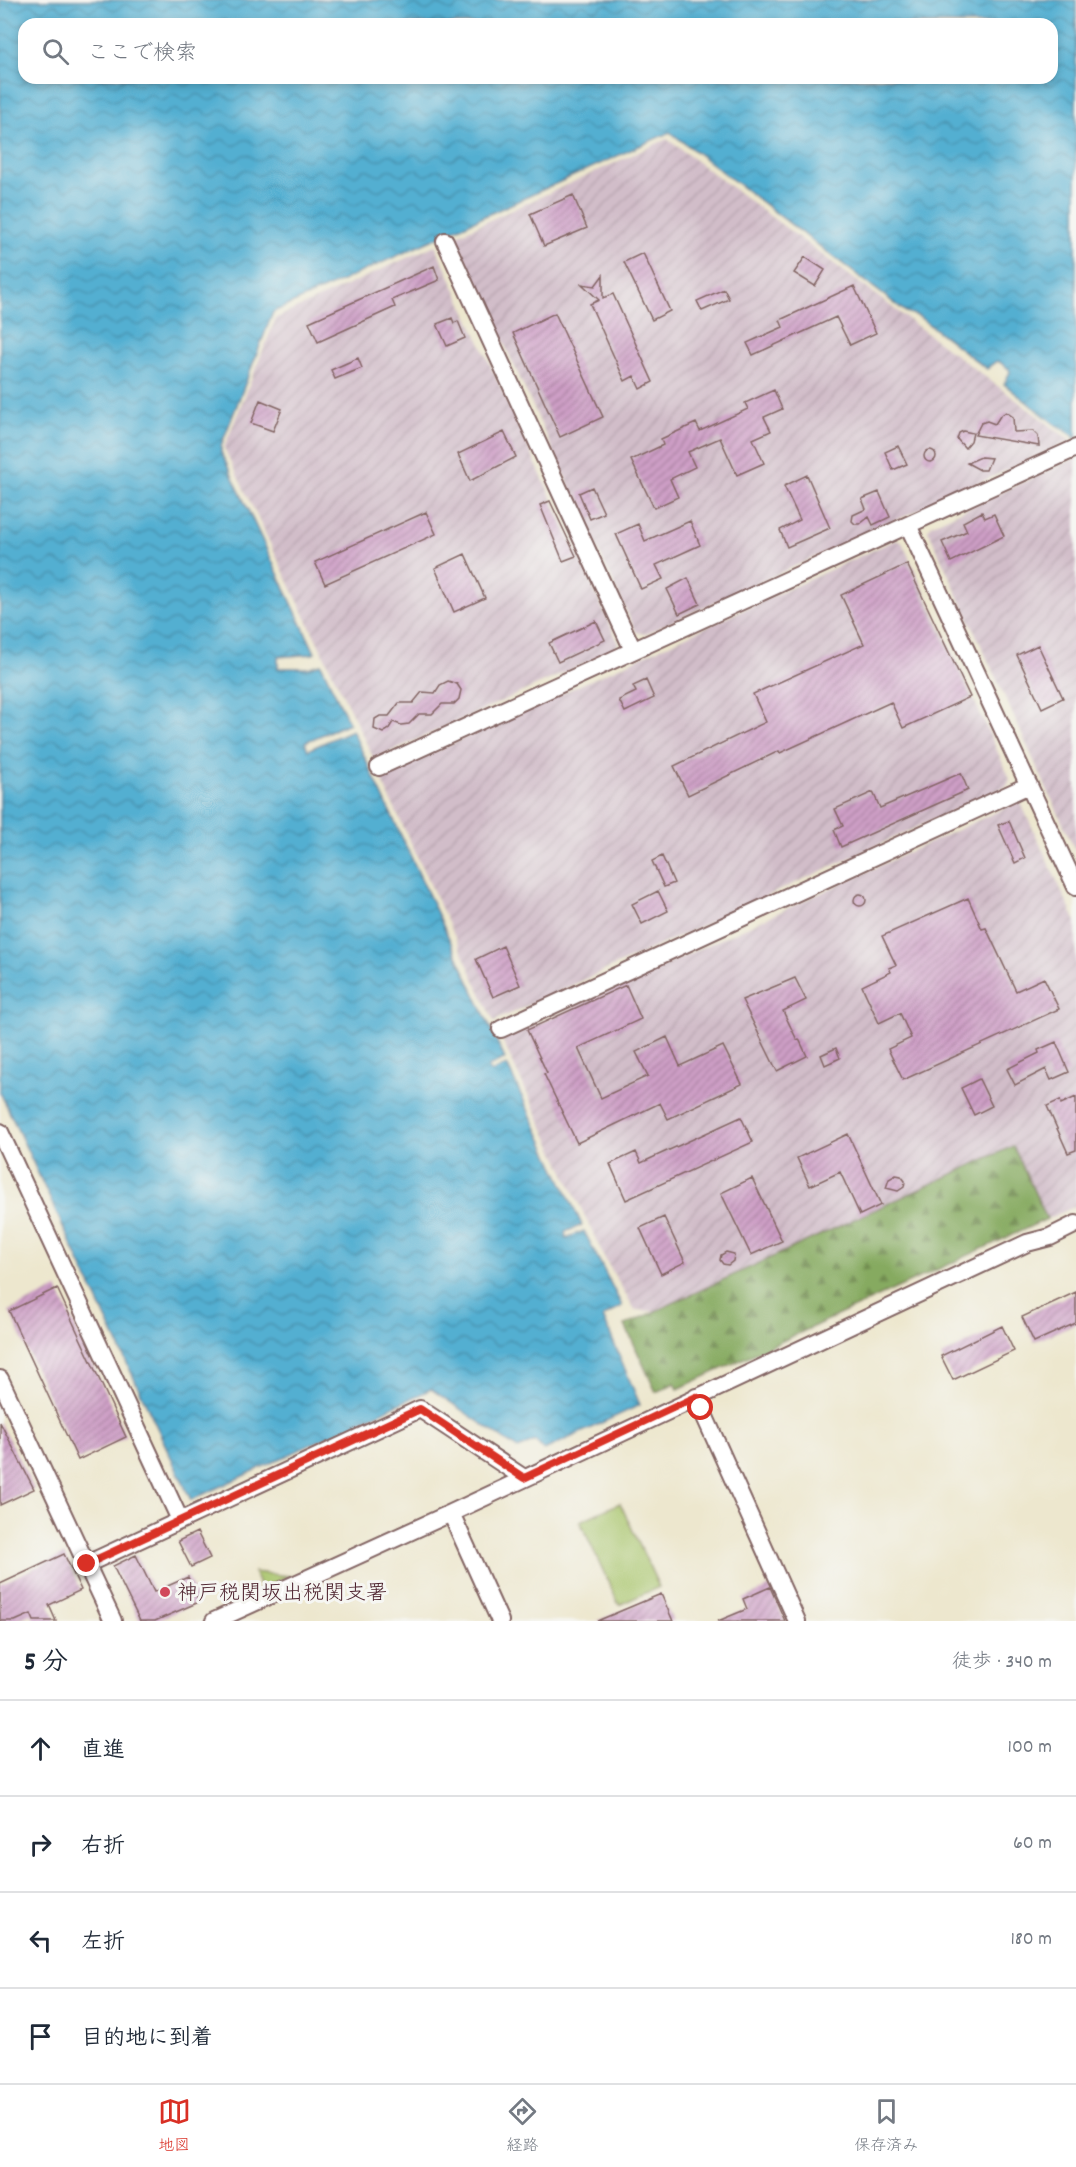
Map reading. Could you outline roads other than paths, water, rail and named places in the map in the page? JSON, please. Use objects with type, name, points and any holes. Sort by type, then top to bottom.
[{"type":"street","points":[[445,241],[633,650]]},
{"type":"street","points":[[379,767],[1076,448]]},
{"type":"street","points":[[908,525],[1076,887]]},
{"type":"street","points":[[501,1029],[1029,785]]},
{"type":"street","points":[[0,1132],[180,1520]]},
{"type":"street","points":[[214,1621],[451,1513],[1026,1243],[1050,1237],[1076,1224]]},
{"type":"street","points":[[0,1379],[113,1621]]},
{"type":"street","points":[[696,1397],[797,1621]]},
{"type":"street","points":[[87,1564],[420,1409],[524,1478]]},
{"type":"street","points":[[451,1513],[500,1621]]},
{"type":"water","points":[[0,0],[1076,0],[1076,440],[1073,435],[1056,425],[1004,384],[1010,372],[1009,369],[998,361],[987,369],[918,316],[906,312],[670,132],[273,312],[221,446],[221,452],[315,653],[278,657],[278,668],[308,668],[321,664],[349,723],[305,742],[308,750],[352,730],[505,1059],[488,1067],[491,1072],[507,1065],[582,1225],[565,1232],[566,1238],[584,1231],[622,1306],[603,1317],[640,1405],[544,1450],[535,1441],[518,1449],[431,1389],[191,1500],[0,1092]]},
{"type":"place","name":"神戸税関坂出税関支署","points":[[165,1592]]}]
